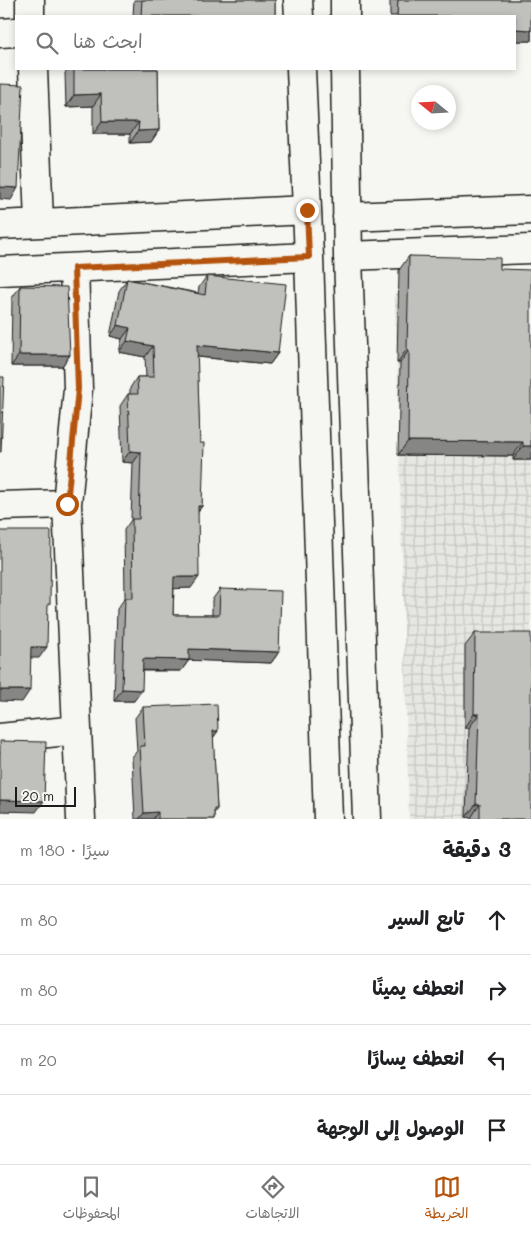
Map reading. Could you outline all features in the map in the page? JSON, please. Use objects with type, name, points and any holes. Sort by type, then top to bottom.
[{"type":"street","points":[[30,0],[30,15]]},
{"type":"street","points":[[298,0],[299,15]]},
{"type":"street","points":[[345,0],[345,15]]},
{"type":"street","points":[[0,33],[15,32]]},
{"type":"street","points":[[33,70],[39,223]]},
{"type":"street","points":[[301,70],[328,819]]},
{"type":"street","points":[[346,70],[348,256],[367,819]]},
{"type":"street","points":[[0,225],[307,210]]},
{"type":"street","points":[[347,217],[531,210]]},
{"type":"street","points":[[348,256],[531,249]]},
{"type":"street","points":[[0,271],[309,257]]},
{"type":"street","points":[[74,268],[78,389],[67,504],[81,819]]},
{"type":"street","points":[[0,506],[67,504]]},
{"type":"street","points":[[0,738],[77,730]]},
{"type":"shaded area","points":[[531,288],[531,819],[409,819],[395,293]]},
{"type":"building","points":[[142,0],[275,0],[275,15],[141,15]]},
{"type":"building","points":[[398,0],[531,0],[531,30],[516,29],[516,15],[397,15]]},
{"type":"building","points":[[74,70],[158,70],[159,130],[138,131],[139,122],[102,122],[101,94],[74,95]]},
{"type":"building","points":[[0,84],[23,85],[18,188],[0,187]]},
{"type":"building","points":[[409,256],[500,258],[500,269],[531,270],[531,446],[523,446],[523,442],[408,441]]},
{"type":"building","points":[[207,276],[286,284],[278,353],[197,345],[200,443],[204,443],[202,506],[198,506],[199,577],[174,577],[173,615],[219,615],[220,589],[281,591],[279,652],[189,649],[189,660],[143,659],[142,690],[122,689],[125,598],[133,598],[132,519],[139,519],[141,452],[130,451],[128,394],[138,394],[137,377],[154,377],[153,346],[127,341],[130,328],[118,325],[127,279],[205,295]]},
{"type":"building","points":[[20,286],[67,287],[70,355],[19,355]]},
{"type":"building","points":[[0,377],[4,377],[1,452],[0,452]]},
{"type":"building","points":[[0,531],[51,531],[50,604],[48,604],[47,647],[31,647],[30,690],[0,690]]},
{"type":"building","points":[[475,633],[531,633],[531,819],[480,819],[480,804],[476,804],[479,714],[474,714]]},
{"type":"building","points":[[217,704],[218,731],[213,731],[217,809],[214,809],[214,819],[158,819],[158,812],[144,813],[140,746],[145,746],[143,707]]},
{"type":"building","points":[[0,741],[46,742],[44,801],[0,800]]},
{"type":"route","points":[[67,504],[78,389],[74,268],[309,257],[307,210]]}]
